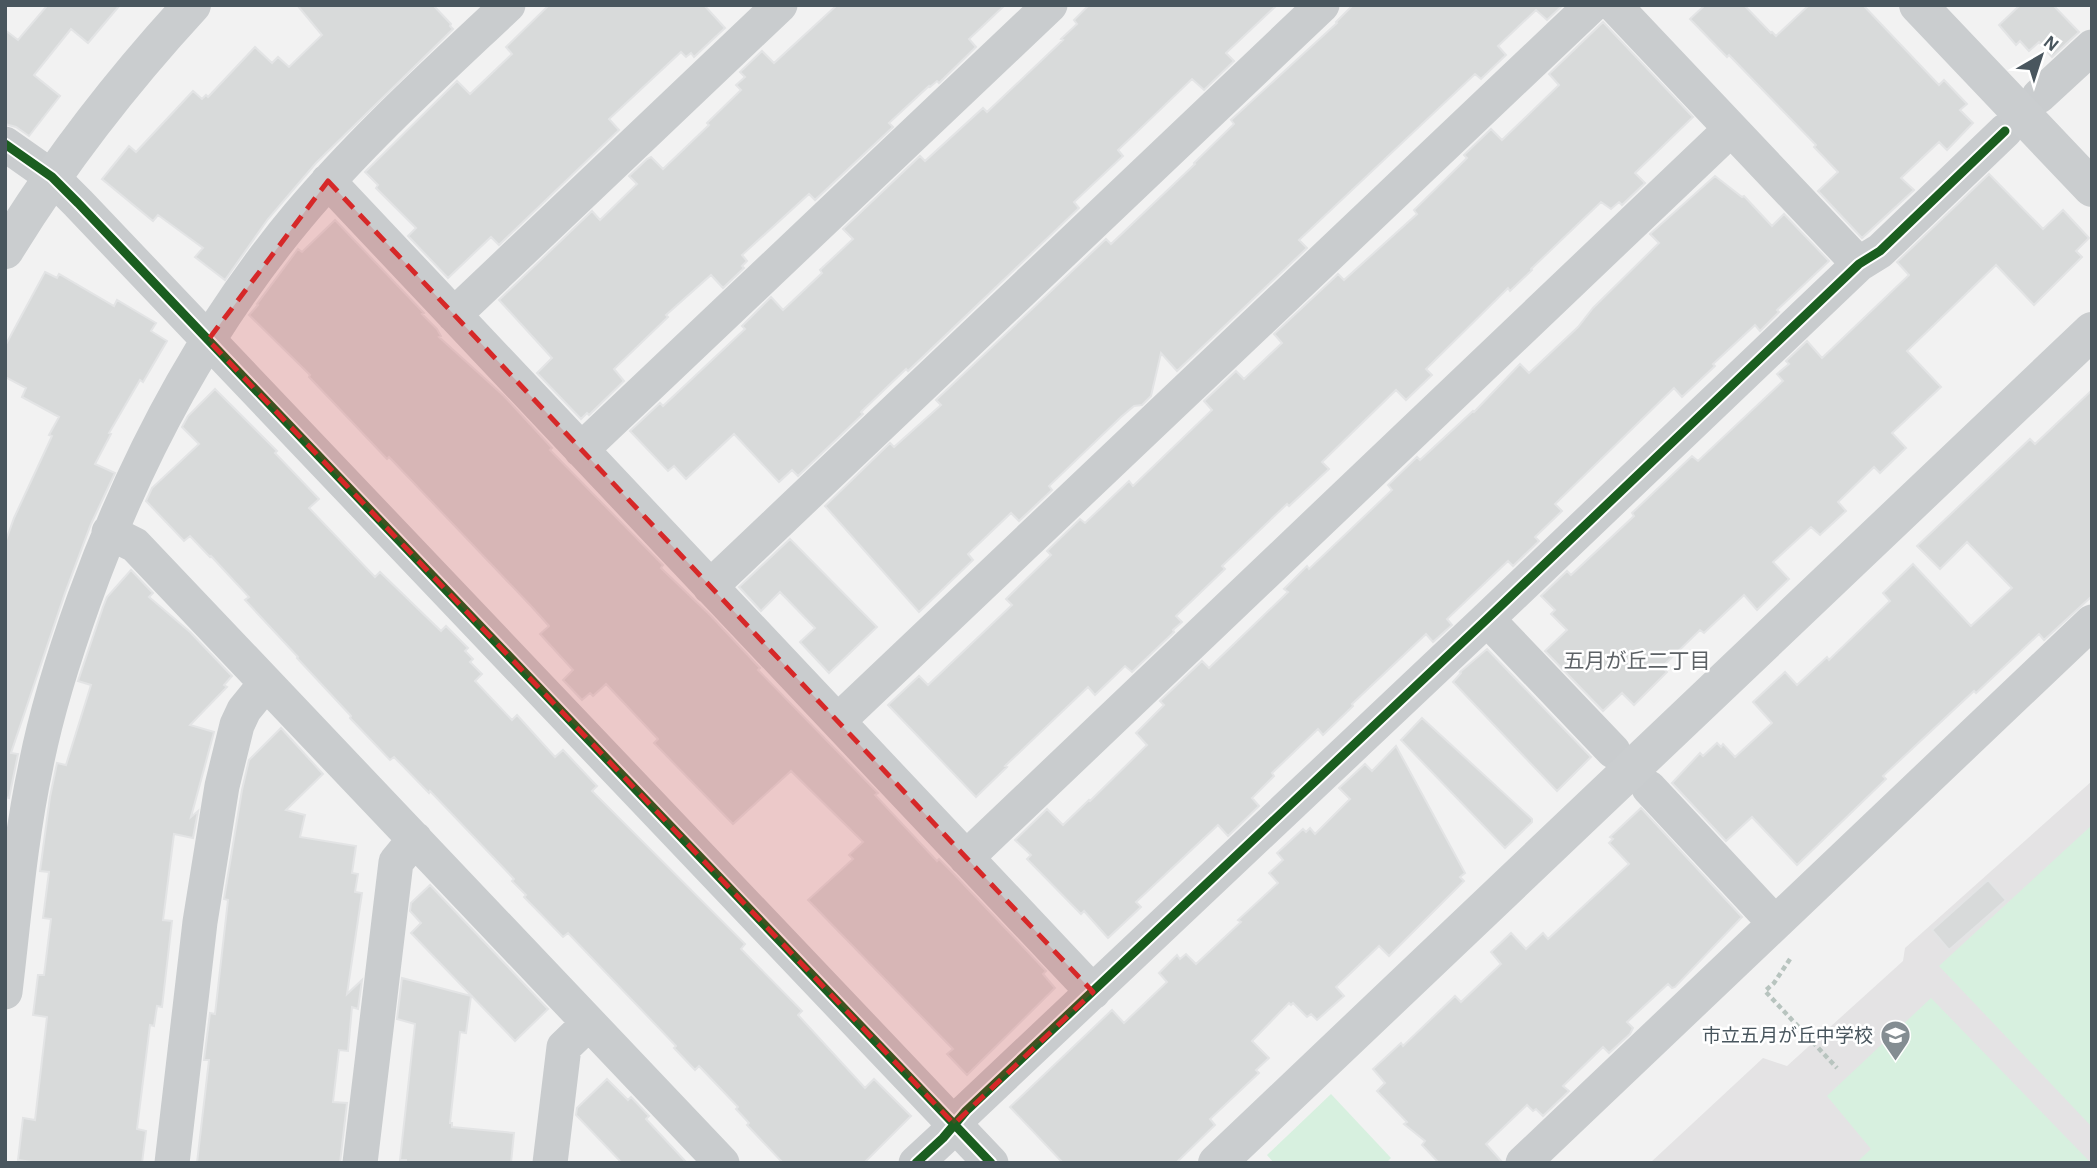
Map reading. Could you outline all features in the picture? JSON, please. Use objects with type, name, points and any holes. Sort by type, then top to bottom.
[{"type":"street","points":[[5,250],[52,177],[130,75],[192,5]]},
{"type":"street","points":[[5,992],[25,824],[36,764],[62,666],[109,532],[156,432],[208,340],[270,252],[328,181],[390,117],[508,5]]},
{"type":"street","points":[[454,315],[780,5]]},
{"type":"street","points":[[581,450],[1050,5]]},
{"type":"street","points":[[710,587],[1322,5]]},
{"type":"street","points":[[838,721],[1592,5]]},
{"type":"street","points":[[1614,5],[1859,264]]},
{"type":"street","points":[[1918,5],[2092,188]]},
{"type":"street","points":[[2039,96],[2092,47]]},
{"type":"street","points":[[966,858],[1731,129]]},
{"type":"street","points":[[916,1163],[1859,264],[1880,251],[2005,131]]},
{"type":"street","points":[[5,144],[52,177],[991,1163]]},
{"type":"street","points":[[328,181],[1093,992]]},
{"type":"street","points":[[1217,1163],[2092,331]]},
{"type":"street","points":[[109,532],[135,545],[722,1163]]},
{"type":"street","points":[[1487,619],[1613,751]]},
{"type":"street","points":[[1523,1163],[2092,622]]},
{"type":"street","points":[[172,1163],[200,922],[222,786],[237,726],[244,710],[266,682]]},
{"type":"street","points":[[1649,788],[1775,923]]},
{"type":"street","points":[[360,1163],[396,862],[415,839]]},
{"type":"street","points":[[550,1163],[564,1047],[589,1023]]},
{"type":"path","points":[[1786,967],[1765,991],[1837,1068]]},
{"type":"highlighted area","points":[[328,181],[1093,992],[954,1124],[208,340]]},
{"type":"shaded area","points":[[2092,781],[2092,1163],[1650,1163],[1763,1058],[1787,1066],[1903,961],[1905,948]]},
{"type":"green space","points":[[2092,825],[2092,1127],[1939,966]]},
{"type":"green space","points":[[1931,998],[2091,1163],[1856,1163],[1871,1149],[1827,1096]]},
{"type":"green space","points":[[1331,1094],[1391,1158],[1386,1163],[1274,1163],[1267,1155]]},
{"type":"building","points":[[43,5],[120,5],[88,43],[71,29],[34,75],[60,96],[29,136],[16,127],[5,124],[5,30],[18,40],[46,7]]},
{"type":"building","points":[[297,5],[433,5],[453,29],[316,163],[268,219],[225,280],[195,257],[203,248],[158,215],[153,221],[102,179],[129,146],[136,152],[193,91],[202,99],[206,95],[208,97],[255,47],[272,63],[278,57],[289,67],[322,35]]},
{"type":"building","points":[[549,5],[704,5],[725,28],[694,57],[691,53],[686,57],[681,52],[609,119],[619,130],[499,245],[491,237],[448,278],[408,236],[416,228],[376,188],[378,185],[365,172],[457,81],[470,94],[512,54],[506,47]]},
{"type":"building","points":[[837,5],[1005,5],[969,39],[976,47],[939,83],[937,81],[929,86],[889,123],[893,127],[815,200],[809,194],[742,255],[747,261],[742,266],[744,268],[723,288],[711,275],[666,315],[668,317],[614,369],[624,381],[589,415],[587,413],[581,419],[537,373],[552,358],[499,300],[592,211],[600,220],[637,184],[629,176],[647,159],[651,157],[663,169],[741,90],[736,85],[745,77],[740,72],[762,51],[774,63]]},
{"type":"building","points":[[1089,5],[1277,5],[1226,53],[1234,61],[1204,90],[1192,79],[1118,150],[1123,156],[1074,202],[1079,208],[908,371],[906,369],[798,476],[792,470],[779,482],[734,434],[686,479],[674,466],[668,471],[630,431],[660,403],[663,406],[745,329],[742,326],[771,297],[783,310],[853,239],[843,229],[920,156],[925,161],[983,108],[987,112],[1063,40],[1061,39],[1077,24],[1074,20]]},
{"type":"building","points":[[1353,5],[1563,5],[1547,20],[1536,10],[1498,46],[1506,55],[1481,79],[1475,74],[1299,240],[1307,248],[1177,371],[1161,353],[1151,396],[1142,405],[1134,406],[1121,417],[1049,486],[1052,490],[1019,521],[1011,513],[968,554],[973,560],[919,612],[825,506],[890,443],[894,447],[941,405],[936,400],[1106,239],[1111,244],[1234,124],[1231,120],[1337,23]]},
{"type":"building","points":[[1705,5],[1744,5],[1776,36],[1809,5],[1863,5],[1939,85],[1944,80],[1967,104],[1960,110],[1973,123],[1947,150],[1939,142],[1901,178],[1914,190],[1862,238],[1818,191],[1838,172],[1814,147],[1816,145],[1729,55],[1727,57],[1690,19]]},
{"type":"building","points":[[2020,5],[2053,5],[2079,32],[2052,57],[2039,42],[2029,51],[2020,41],[2016,45],[1999,25]]},
{"type":"building","points":[[1603,22],[1693,117],[1635,173],[1645,183],[1622,205],[1619,202],[1611,209],[1601,202],[1426,369],[1432,375],[1406,400],[1396,390],[1322,462],[1329,469],[1289,506],[1287,504],[1222,566],[1225,569],[1176,616],[1182,622],[1174,632],[1132,672],[1125,666],[1095,695],[1088,687],[976,797],[888,705],[919,676],[928,685],[1012,605],[1006,599],[1051,555],[1047,551],[1080,519],[1085,523],[1129,481],[1133,486],[1212,410],[1204,401],[1236,371],[1244,379],[1282,343],[1274,334],[1338,274],[1344,280],[1417,214],[1414,210],[1467,158],[1464,155],[1491,129],[1502,140],[1559,85],[1549,74]]},
{"type":"building","points":[[1989,174],[2043,229],[2063,210],[2089,238],[2076,251],[2082,257],[2034,305],[1996,265],[1907,351],[1941,387],[1892,433],[1906,448],[1880,473],[1874,467],[1838,502],[1846,511],[1820,535],[1811,527],[1773,562],[1789,579],[1757,610],[1744,595],[1704,633],[1700,630],[1662,667],[1667,672],[1634,705],[1622,693],[1603,711],[1545,651],[1567,630],[1551,614],[1555,610],[1541,596],[1567,571],[1571,575],[1634,516],[1632,513],[1692,456],[1698,461],[1783,381],[1777,374],[1789,364],[1786,361],[1807,341],[1822,358],[1909,275],[1897,262]]},
{"type":"building","points":[[1715,176],[1744,196],[1772,226],[1784,214],[1829,261],[1777,310],[1779,312],[1760,331],[1755,325],[1682,397],[1674,388],[1555,504],[1562,511],[1535,537],[1539,541],[1513,566],[1508,561],[1447,619],[1452,625],[1433,642],[1426,634],[1323,735],[1318,729],[1272,773],[1274,776],[1252,798],[1259,806],[1228,836],[1218,825],[1136,902],[1141,907],[1108,938],[1084,911],[1081,914],[1027,859],[1031,855],[1015,840],[1047,809],[1063,825],[1090,801],[1147,745],[1136,733],[1164,705],[1160,701],[1202,661],[1209,668],[1288,592],[1284,589],[1307,566],[1309,569],[1392,490],[1388,485],[1417,457],[1420,460],[1474,412],[1520,364],[1529,373],[1578,327],[1593,308],[1659,243],[1650,234]]},
{"type":"building","points":[[335,220],[424,313],[422,314],[437,329],[441,336],[439,337],[504,396],[552,448],[550,450],[663,565],[661,568],[710,615],[760,668],[758,670],[878,793],[875,795],[937,861],[939,859],[953,873],[1046,971],[1043,974],[1055,988],[967,1075],[947,1054],[953,1049],[808,900],[853,859],[849,855],[863,842],[791,771],[733,824],[654,743],[658,739],[606,684],[593,696],[590,693],[582,700],[563,680],[573,670],[540,634],[549,626],[389,457],[387,459],[310,375],[249,315],[298,249],[302,252]]},
{"type":"building","points":[[45,272],[57,278],[59,274],[114,306],[117,300],[156,323],[151,331],[167,341],[143,382],[140,380],[109,433],[111,434],[95,464],[115,473],[91,524],[65,593],[11,753],[18,754],[9,798],[5,797],[5,543],[52,436],[49,435],[59,417],[22,397],[26,388],[5,377],[5,346]]},
{"type":"building","points":[[215,389],[277,451],[275,453],[319,499],[309,508],[375,577],[380,572],[441,631],[446,626],[468,648],[465,651],[473,659],[470,662],[482,674],[475,681],[512,720],[517,715],[555,757],[563,750],[597,786],[592,791],[745,944],[741,949],[802,1011],[798,1015],[865,1088],[874,1079],[911,1116],[864,1163],[783,1163],[747,1125],[749,1123],[736,1109],[738,1107],[699,1066],[695,1070],[674,1048],[676,1046],[568,933],[563,937],[524,897],[526,895],[512,881],[514,879],[430,791],[429,793],[394,757],[390,760],[350,718],[245,600],[249,597],[211,556],[190,536],[184,541],[146,501],[152,488],[199,444],[182,427],[188,416]]},
{"type":"building","points":[[2092,390],[2092,596],[2044,640],[2039,634],[1976,693],[1974,691],[1883,776],[1886,779],[1797,865],[1752,817],[1726,841],[1672,783],[1700,753],[1703,756],[1717,743],[1721,747],[1723,744],[1735,757],[1772,723],[1753,702],[1785,672],[1797,685],[1827,657],[1829,660],[1890,601],[1883,593],[1913,564],[1971,626],[2012,588],[1967,542],[1940,569],[1917,546],[2030,439],[2035,444]]},
{"type":"building","points":[[790,539],[877,627],[829,673],[800,642],[815,628],[780,592],[761,611],[739,587]]},
{"type":"building","points":[[131,570],[153,593],[149,597],[190,632],[232,676],[224,685],[227,687],[190,725],[214,732],[191,817],[198,811],[193,838],[174,834],[163,920],[172,921],[162,1007],[157,1006],[154,1026],[150,1025],[137,1129],[146,1131],[142,1163],[39,1163],[18,1160],[23,1118],[35,1120],[47,1017],[33,1015],[38,975],[44,975],[51,919],[43,918],[49,872],[40,871],[50,797],[57,763],[66,765],[91,685],[78,681],[103,607],[107,597]]},
{"type":"building","points":[[1487,649],[1591,757],[1557,791],[1453,682],[1460,672]]},
{"type":"building","points":[[1422,718],[1532,819],[1505,848],[1401,740]]},
{"type":"building","points":[[281,728],[323,774],[286,810],[305,815],[300,837],[356,846],[352,873],[358,874],[355,892],[362,893],[347,994],[362,980],[358,1009],[352,1007],[348,1051],[339,1050],[333,1102],[347,1103],[340,1163],[197,1163],[209,1060],[204,1060],[210,1013],[215,1014],[228,900],[224,899],[242,790],[249,760]]},
{"type":"building","points":[[1396,746],[1465,873],[1460,877],[1464,881],[1389,956],[1379,946],[1336,987],[1344,996],[1317,1020],[1311,1014],[1307,1017],[1293,1003],[1289,1003],[1252,1041],[1269,1058],[1256,1070],[1259,1073],[1210,1119],[1215,1125],[1176,1163],[1063,1163],[1010,1107],[1112,1010],[1124,1023],[1167,982],[1159,973],[1177,955],[1180,959],[1186,954],[1196,964],[1241,922],[1238,920],[1278,883],[1269,873],[1283,860],[1277,853],[1303,829],[1306,832],[1310,828],[1315,834],[1350,799],[1339,788],[1365,764],[1372,771]]},
{"type":"building","points":[[1641,808],[1742,917],[1675,987],[1672,988],[1668,984],[1627,1022],[1633,1028],[1630,1034],[1609,1053],[1603,1047],[1563,1086],[1569,1091],[1543,1116],[1527,1105],[1486,1144],[1503,1163],[1439,1163],[1422,1145],[1425,1141],[1404,1124],[1407,1122],[1377,1091],[1385,1083],[1373,1069],[1401,1043],[1403,1046],[1455,996],[1461,1002],[1501,964],[1491,952],[1511,933],[1526,949],[1543,933],[1548,939],[1629,864],[1609,843],[1613,839],[1610,837]]},
{"type":"building","points":[[1988,880],[2006,900],[1949,950],[1932,930]]},
{"type":"building","points":[[430,885],[548,1009],[515,1041],[411,933],[421,923],[410,911],[411,903]]},
{"type":"building","points":[[402,978],[471,996],[466,1033],[460,1032],[450,1123],[452,1127],[514,1133],[511,1163],[406,1163],[406,1160],[400,1160],[415,1024],[397,1019]]},
{"type":"building","points":[[607,1079],[628,1100],[631,1097],[649,1116],[646,1119],[687,1163],[622,1163],[576,1115],[577,1108]]},
{"type":"cycle path","points":[[916,1163],[943,1138],[966,1111],[1859,264],[1880,251],[2005,131]]},
{"type":"cycle path","points":[[5,144],[52,177],[78,203],[991,1163]]},
{"type":"place","name":"市立五月が丘中学校","points":[[1896,1062]]},
{"type":"district","name":"五月が丘二丁目","points":[[1637,661]]}]
